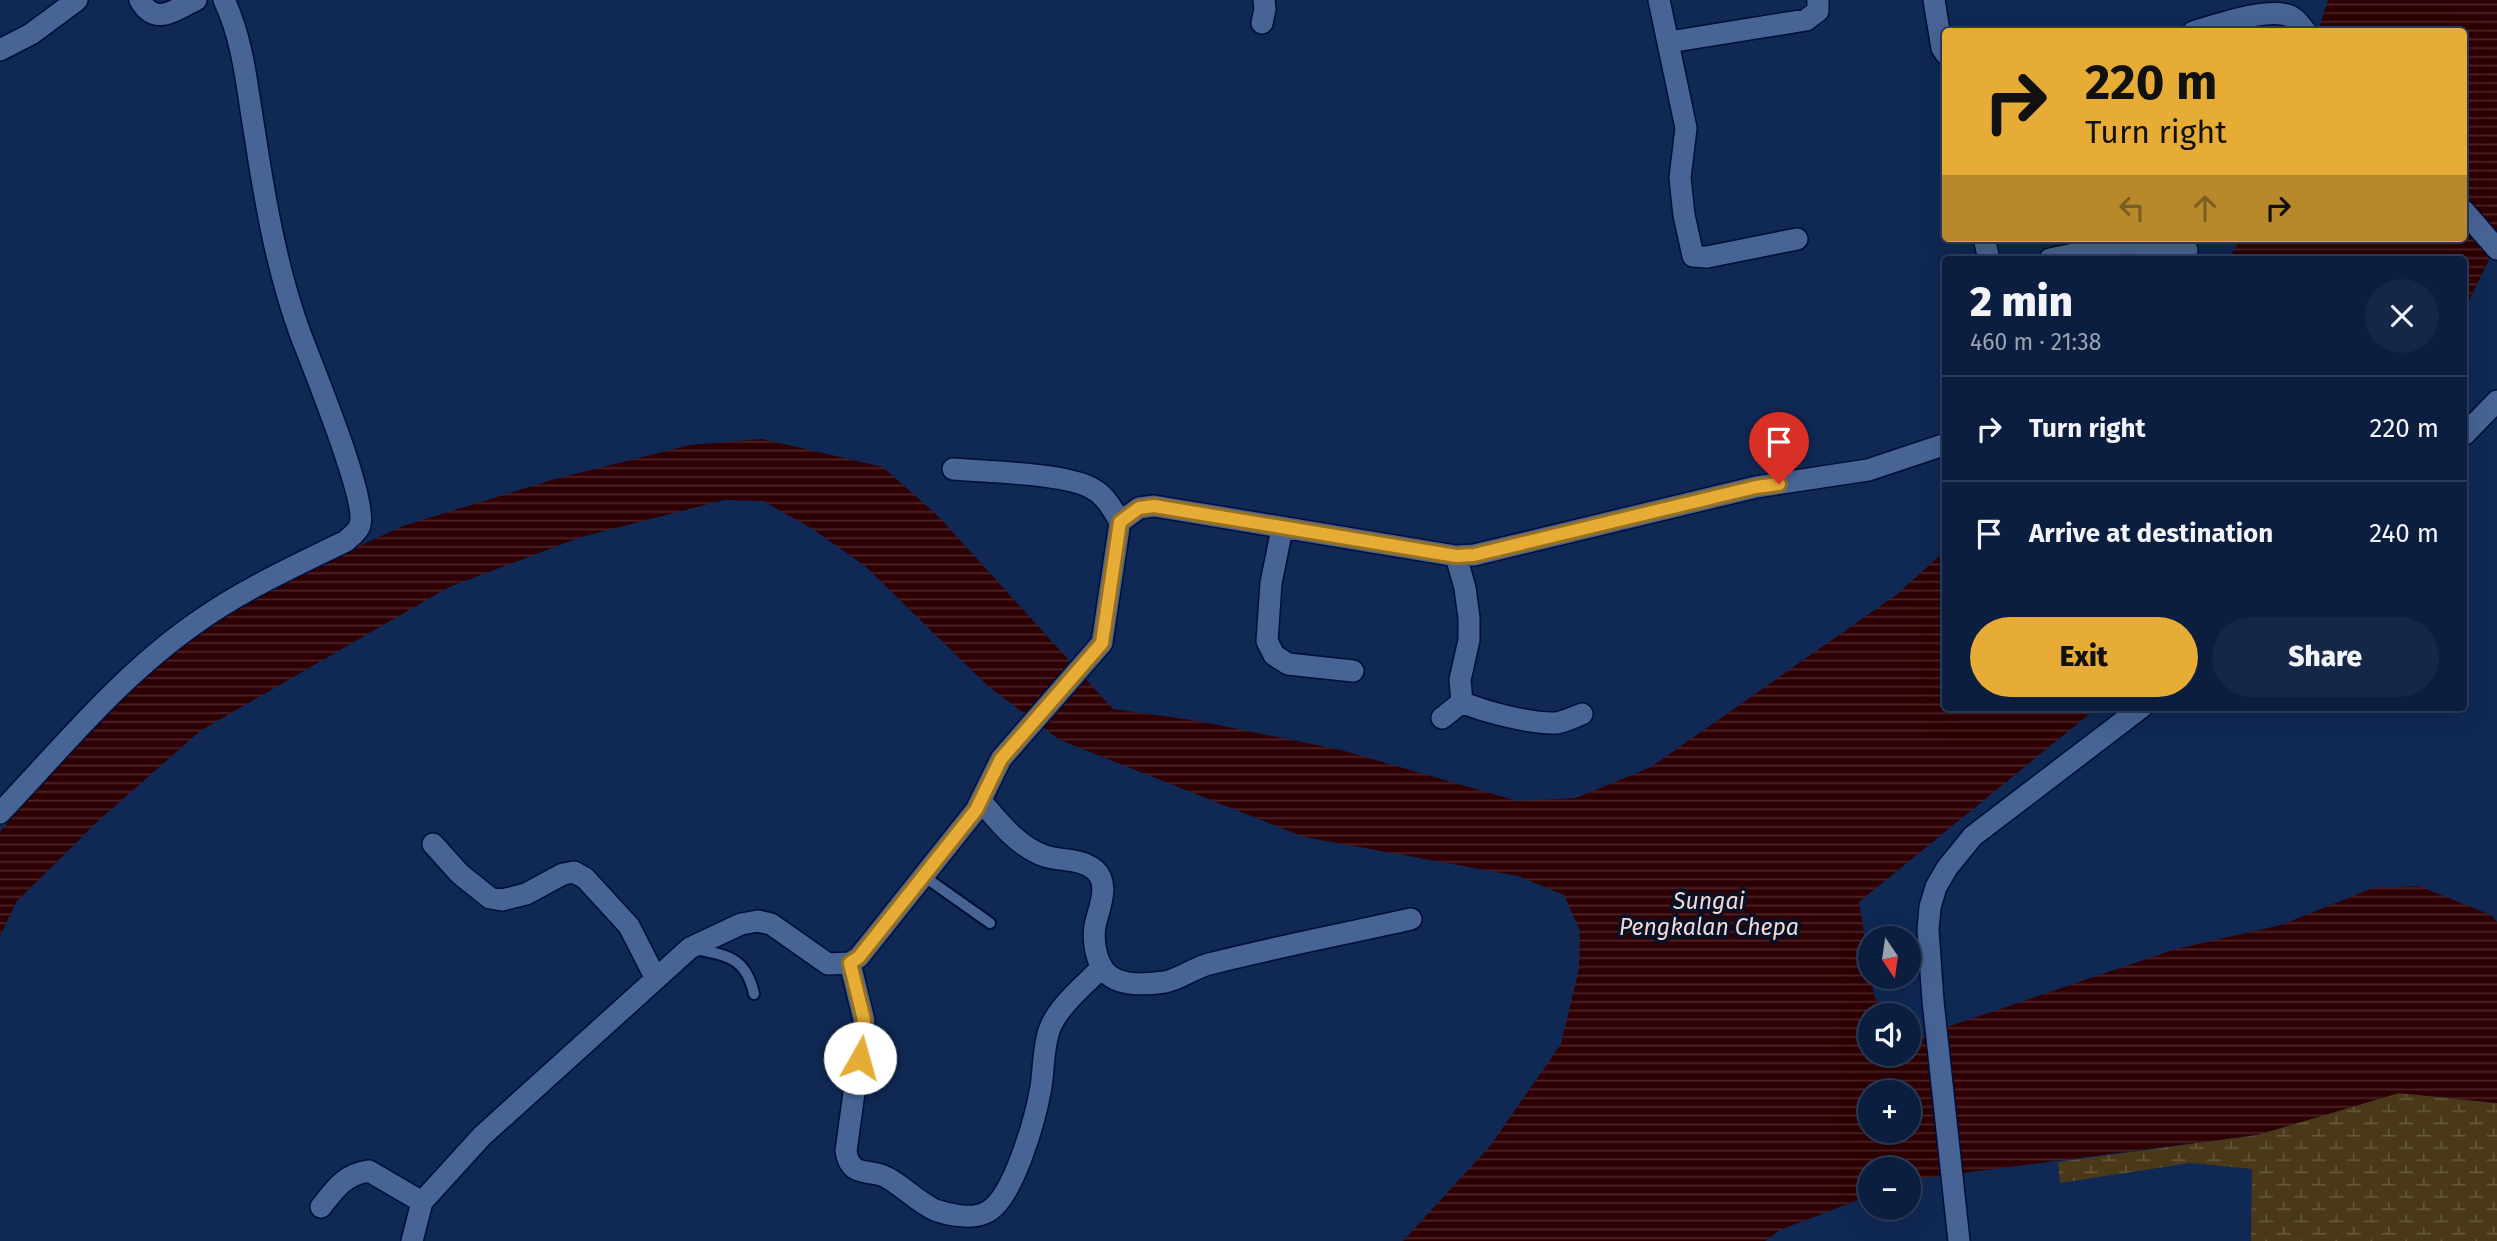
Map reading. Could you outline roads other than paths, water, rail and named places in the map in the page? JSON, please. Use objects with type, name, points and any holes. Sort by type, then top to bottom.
[{"type":"street","points":[[0,50],[31,34],[77,0]]},
{"type":"street","points":[[139,0],[146,11],[162,15],[196,0]]},
{"type":"street","points":[[0,813],[120,687],[159,651],[196,622],[253,588],[346,541],[356,533],[361,524],[361,510],[350,467],[291,309],[263,184],[240,40],[224,0]]},
{"type":"street","points":[[1262,23],[1264,0]]},
{"type":"street","points":[[1659,0],[1686,128],[1679,178],[1693,256],[1707,257],[1797,239]]},
{"type":"street","points":[[1669,42],[1806,19],[1818,11],[1818,0]]},
{"type":"street","points":[[1934,0],[1942,48]]},
{"type":"street","points":[[2210,28],[2265,15],[2282,14],[2300,25]]},
{"type":"street","points":[[2467,214],[2497,248]]},
{"type":"street","points":[[2064,256],[2127,243],[2187,250]]},
{"type":"street","points":[[2467,432],[2497,401]]},
{"type":"street","points":[[1120,522],[1139,508],[1154,506],[1456,556],[1474,555],[1756,487],[1868,470],[1942,445]]},
{"type":"street","points":[[412,1241],[422,1202],[482,1136],[690,948],[741,924],[758,921],[771,924],[828,964],[850,963],[859,957],[976,810],[1001,759],[1102,643],[1120,522],[1108,502],[1093,488],[1070,480],[953,469]]},
{"type":"street","points":[[1282,529],[1272,583],[1267,641],[1274,654],[1288,664],[1353,671]]},
{"type":"street","points":[[1456,556],[1469,618],[1469,640],[1460,680],[1462,702]]},
{"type":"street","points":[[1462,702],[1479,710],[1540,722],[1558,723],[1582,714]]},
{"type":"street","points":[[1442,718],[1462,702]]},
{"type":"street","points":[[1958,1236],[1928,930],[1930,907],[1936,887],[1947,868],[1973,836],[2137,711]]},
{"type":"street","points":[[981,801],[1015,837],[1033,850],[1046,856],[1069,859],[1095,870],[1101,880],[1102,901],[1095,925],[1096,952],[1102,967],[1112,979],[1121,982],[1163,982],[1206,965],[1411,919]]},
{"type":"street","points":[[433,844],[460,874],[491,898],[502,900],[526,894],[563,874],[574,872],[584,878],[629,926],[656,979]]},
{"type":"street","points":[[850,963],[864,1020],[847,1160],[853,1168],[861,1172],[883,1175],[924,1205],[937,1211],[968,1216],[980,1216],[999,1202],[1021,1161],[1040,1090],[1050,1028],[1058,1014],[1102,967]]},
{"type":"street","points":[[321,1207],[343,1179],[369,1171],[422,1202]]},
{"type":"lane","points":[[922,875],[990,923]]},
{"type":"lane","points":[[690,948],[729,955],[743,967],[754,995]]},
{"type":"water","points":[[2328,0],[2497,0],[2497,243],[2467,305],[2467,256],[2230,256],[2239,242],[2467,242],[2467,28],[2319,28]]},
{"type":"water","name":"Sungai Pengkalan Chepa","points":[[762,439],[883,467],[940,518],[1113,709],[1198,721],[1341,750],[1517,801],[1576,798],[1651,767],[1896,595],[1942,554],[1942,711],[2093,711],[1859,902],[1863,926],[1858,926],[1858,989],[1873,989],[1878,1003],[1858,1003],[1858,1066],[1921,1066],[1921,1036],[2176,949],[2281,925],[2373,888],[2419,886],[2491,915],[2497,922],[2497,1103],[2399,1093],[2257,1135],[1921,1178],[1921,1157],[1858,1157],[1858,1200],[1780,1230],[1765,1241],[1403,1241],[1490,1146],[1561,1044],[1579,969],[1580,931],[1564,895],[1518,876],[1304,837],[1060,740],[989,687],[865,566],[814,530],[763,501],[724,500],[581,537],[449,587],[200,731],[98,821],[17,901],[0,936],[0,832],[35,789],[145,673],[254,594],[403,526],[555,479],[690,445]]}]
